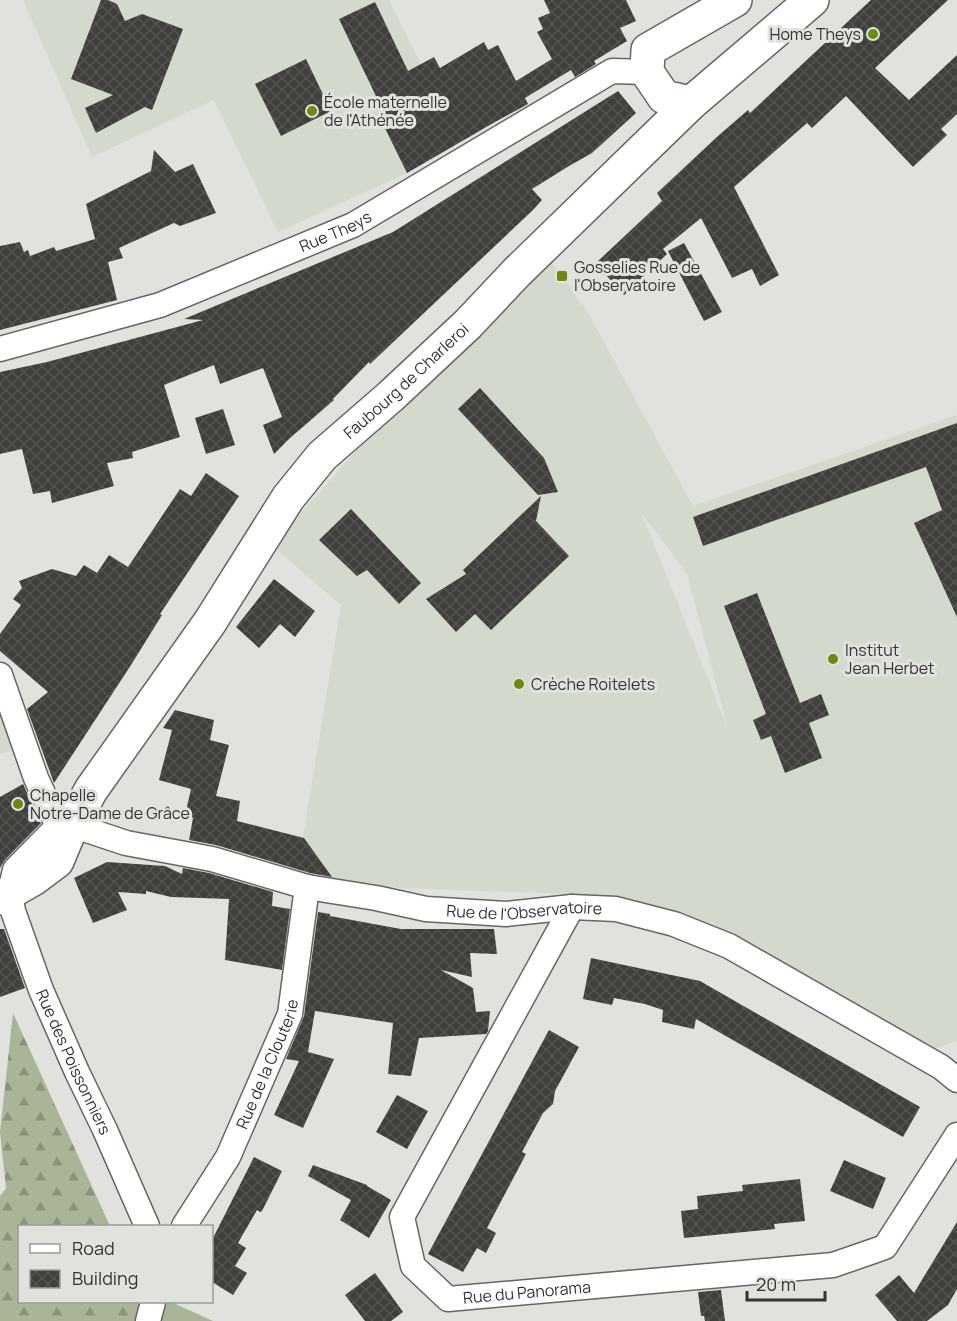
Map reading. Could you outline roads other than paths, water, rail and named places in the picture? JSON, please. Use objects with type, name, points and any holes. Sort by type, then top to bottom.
[{"type":"main road","name":"Faubourg de Charleroi","points":[[5,895],[33,879],[57,861],[65,825],[210,622],[288,498],[322,456],[468,324],[517,272],[668,99],[746,55],[812,0]]},
{"type":"main road","points":[[668,99],[648,50],[726,5],[748,33],[746,55]]},
{"type":"street","name":"Rue Theys","points":[[0,349],[160,305],[353,225],[612,71],[668,99]]},
{"type":"street","points":[[0,675],[36,778],[65,825]]},
{"type":"street","name":"Rue de l'Observatoire","points":[[65,825],[126,843],[212,859],[307,887],[426,909],[506,914],[572,907],[616,909],[674,924],[729,946],[941,1067],[957,1080]]},
{"type":"street","name":"Rue de la Clouterie","points":[[185,1225],[228,1157],[290,1014],[307,887]]},
{"type":"street","name":"Rue des Poissonniers","points":[[5,895],[13,911],[41,990],[146,1225]]},
{"type":"street","name":"Rue du Panorama","points":[[572,907],[402,1217],[413,1266],[448,1299],[833,1265],[885,1247],[957,1136]]},
{"type":"street","points":[[148,1321],[153,1303]]},
{"type":"place","name":"Home Theys","points":[[873,34]]},
{"type":"place","name":"École maternelle de l'Athénée","points":[[312,111]]},
{"type":"place","name":"Gosselies Rue de l'Observatoire","points":[[562,276]]},
{"type":"place","name":"Institut Jean Herbet","points":[[833,659]]},
{"type":"place","name":"Crèche Roitelets","points":[[519,684]]},
{"type":"place","name":"Chapelle Notre-Dame de Grâce","points":[[18,804]]}]
